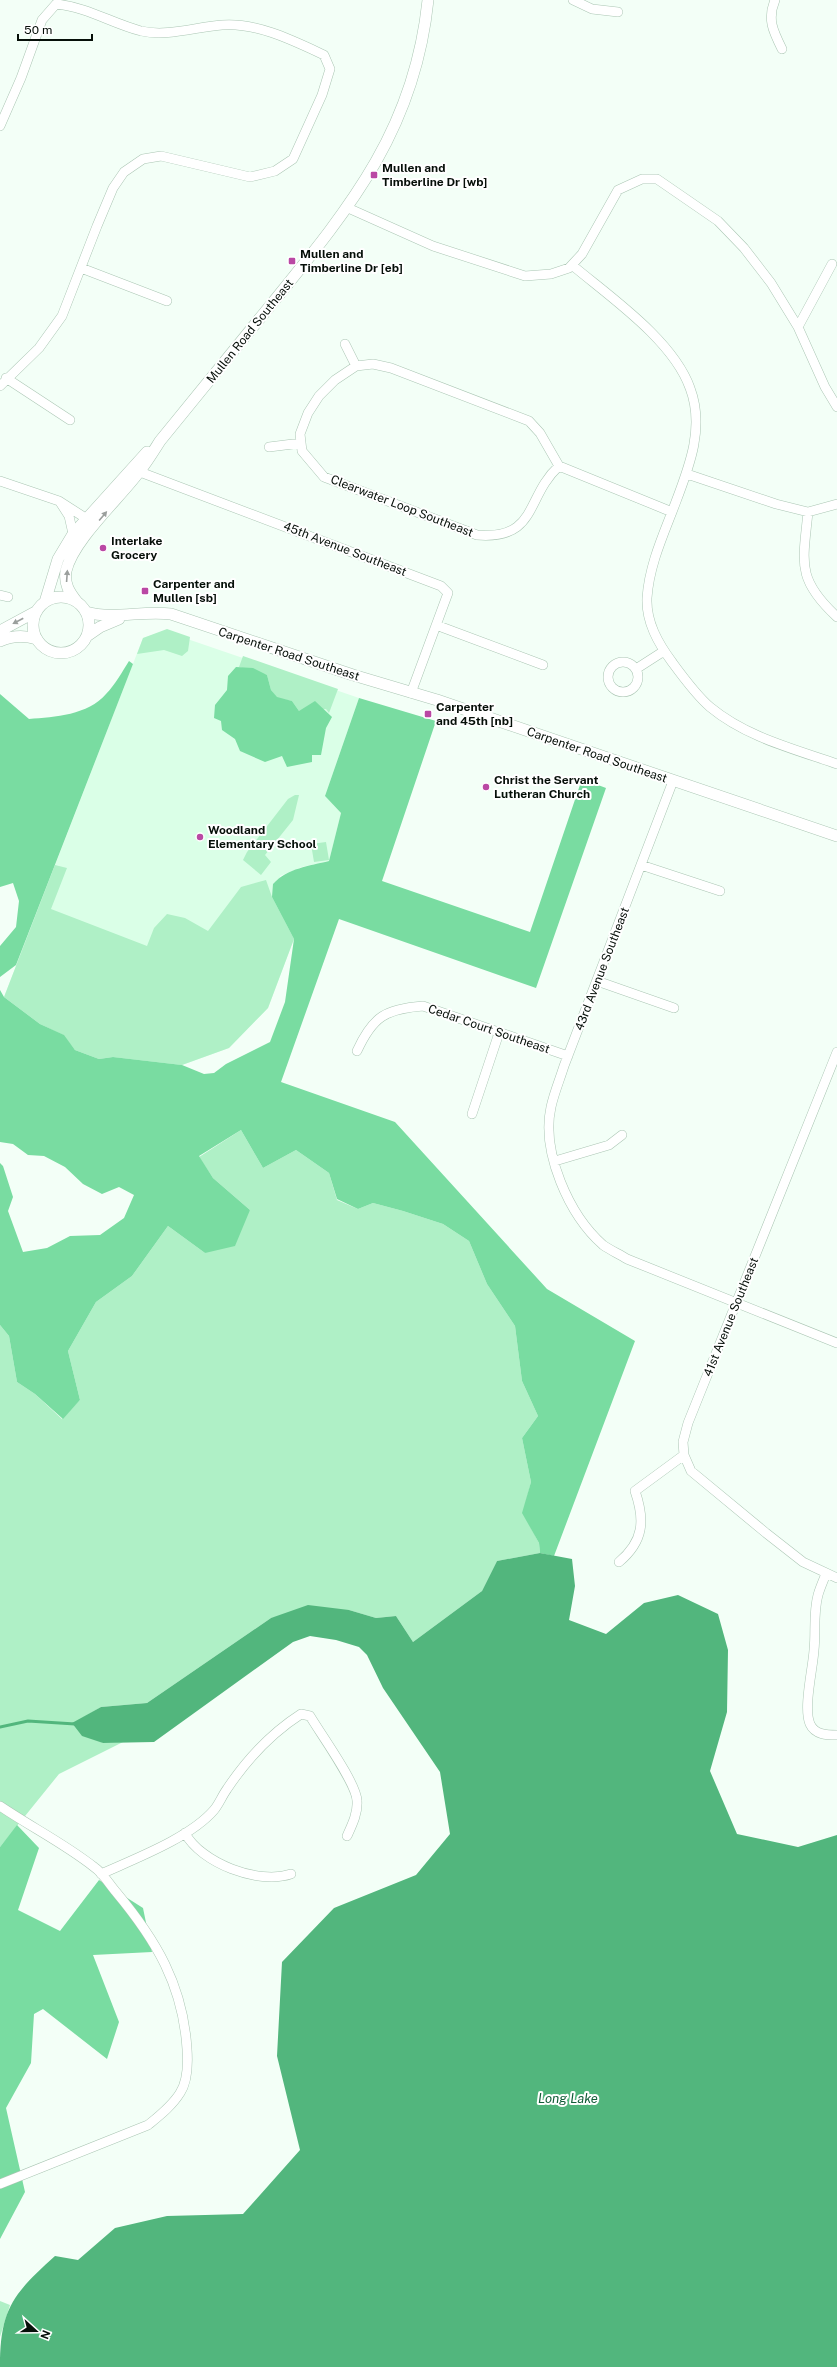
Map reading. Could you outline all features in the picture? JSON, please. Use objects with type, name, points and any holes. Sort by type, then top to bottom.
[{"type":"street","name":"Mullen Road Southeast","points":[[77,602],[69,592],[66,584],[66,572],[75,549],[140,472],[160,441],[348,208],[379,159],[395,127],[418,57],[428,0]]},
{"type":"street","points":[[573,0],[592,9],[618,12]]},
{"type":"street","points":[[776,0],[771,10],[771,27],[782,49]]},
{"type":"street","points":[[0,126],[21,78],[42,20],[56,4],[74,6],[141,31],[162,32],[224,25],[247,26],[284,38],[324,55],[330,69],[322,95],[293,159],[275,171],[250,176],[161,156],[143,159],[124,172],[113,188],[62,316],[51,334],[6,378],[0,386]]},
{"type":"street","points":[[348,208],[433,246],[525,276],[551,274],[568,268],[582,254],[618,190],[642,179],[657,179],[718,221],[744,248],[771,283],[798,327],[825,387],[837,407]]},
{"type":"street","points":[[798,327],[832,264]]},
{"type":"street","points":[[572,265],[653,334],[678,362],[690,387],[697,413],[695,440],[687,474],[652,563],[647,599],[650,623],[664,651],[709,707],[733,724],[769,741],[837,764]]},
{"type":"street","points":[[81,268],[167,301]]},
{"type":"street","points":[[345,344],[356,366]]},
{"type":"street","points":[[269,447],[301,442],[300,434],[308,414],[319,396],[335,380],[356,366],[373,364],[392,368],[529,421],[540,433],[559,466],[672,512]]},
{"type":"street","points":[[6,378],[70,420]]},
{"type":"street","name":"Mullen Road Southeast","points":[[45,602],[58,558],[73,534],[138,461],[160,441]]},
{"type":"street","name":"Clearwater Loop Southeast","points":[[301,442],[302,451],[324,477],[477,535],[496,536],[514,529],[525,520],[548,477],[559,466]]},
{"type":"street","name":"45th Avenue Southeast","points":[[140,472],[441,586],[448,594],[411,692]]},
{"type":"street","points":[[687,474],[776,504],[808,512],[837,504]]},
{"type":"street","points":[[0,481],[59,501],[87,518],[87,524],[75,549]]},
{"type":"street","points":[[59,501],[69,516],[73,534]]},
{"type":"street","points":[[808,512],[804,550],[805,574],[812,590],[837,617]]},
{"type":"street","points":[[0,631],[37,611],[45,602],[59,597],[69,598],[77,602],[86,612],[89,625],[87,636],[81,645],[73,650],[58,652],[48,650],[38,639],[33,626],[37,611]]},
{"type":"street","name":"Carpenter Road Southeast","points":[[86,612],[99,615],[127,616],[151,612],[171,614],[411,692],[837,836]]},
{"type":"street","name":"Carpenter Road Southeast","points":[[87,636],[100,627],[127,616]]},
{"type":"street","points":[[436,625],[544,665]]},
{"type":"street","points":[[0,642],[15,636],[28,636],[38,639]]},
{"type":"street","points":[[636,669],[664,651]]},
{"type":"street","name":"43rd Avenue Southeast","points":[[673,781],[568,1056],[551,1108],[551,1138],[555,1160],[564,1192],[575,1210],[603,1245],[627,1259],[837,1343]]},
{"type":"street","points":[[641,865],[720,891]]},
{"type":"street","points":[[597,982],[674,1008]]},
{"type":"street","name":"Cedar Court Southeast","points":[[357,1051],[365,1032],[377,1020],[398,1008],[423,1006],[568,1056]]},
{"type":"street","points":[[472,1114],[499,1033]]},
{"type":"street","name":"41st Avenue Southeast","points":[[684,1455],[683,1442],[688,1423],[837,1052]]},
{"type":"street","points":[[555,1160],[609,1145],[622,1135]]},
{"type":"street","points":[[619,1562],[628,1555],[640,1537],[639,1502],[635,1491],[684,1455],[691,1471],[722,1497],[803,1562],[837,1578]]},
{"type":"street","points":[[826,1574],[818,1595],[808,1699],[810,1724],[818,1732],[826,1735],[837,1735]]},
{"type":"street","points":[[101,1874],[144,1854],[185,1832],[214,1810],[256,1749],[286,1723],[301,1714],[310,1716],[348,1780],[357,1799],[356,1815],[347,1836]]},
{"type":"street","points":[[0,1806],[95,1867],[101,1874],[136,1917],[156,1945],[170,1974],[180,2003],[186,2033],[186,2078],[180,2093],[165,2111],[148,2125],[0,2184]]},
{"type":"street","points":[[185,1832],[190,1842],[202,1853],[230,1868],[280,1878],[291,1874]]},
{"type":"shaded area","points":[[167,629],[190,637],[188,651],[182,656],[164,650],[137,654],[143,638]]},
{"type":"shaded area","name":"Woodland Elementary School","points":[[164,631],[359,698],[325,796],[341,813],[329,861],[302,867],[280,876],[294,939],[268,1008],[229,1048],[182,1065],[113,1057],[4,997],[143,638]]},
{"type":"shaded area","points":[[243,656],[338,689],[329,713],[326,709],[299,711],[292,701],[277,698],[271,690],[267,675],[239,667]]},
{"type":"shaded area","points":[[129,661],[133,664],[16,965],[0,977],[0,946],[16,927],[19,901],[13,883],[0,887],[0,694],[29,719],[70,714],[81,711],[99,701],[112,687]]},
{"type":"shaded area","points":[[236,667],[253,668],[267,675],[271,690],[277,697],[292,701],[299,711],[315,701],[332,717],[326,728],[321,755],[312,755],[312,762],[287,767],[282,756],[265,762],[240,751],[235,739],[222,730],[221,721],[214,718],[215,705],[227,690],[228,676]]},
{"type":"shaded area","points":[[359,698],[436,721],[382,881],[530,932],[582,779],[606,788],[536,988],[339,919],[281,1082],[395,1122],[547,1289],[635,1341],[554,1556],[540,1553],[539,1543],[522,1513],[531,1482],[522,1438],[538,1416],[522,1381],[515,1326],[487,1284],[469,1241],[443,1224],[403,1211],[373,1203],[358,1209],[337,1199],[329,1173],[296,1150],[263,1168],[241,1130],[199,1156],[213,1178],[250,1210],[235,1246],[205,1253],[168,1226],[132,1276],[96,1302],[68,1351],[80,1400],[63,1419],[35,1394],[17,1382],[9,1336],[0,1325],[0,1163],[3,1166],[13,1197],[8,1211],[23,1252],[47,1248],[70,1236],[100,1235],[124,1218],[134,1195],[119,1187],[102,1194],[83,1184],[65,1167],[44,1156],[28,1155],[13,1144],[0,1142],[0,990],[4,997],[40,1024],[64,1035],[75,1050],[99,1059],[113,1057],[182,1065],[204,1074],[214,1073],[226,1064],[270,1042],[285,1002],[294,939],[272,897],[273,884],[285,874],[292,871],[329,861],[341,813],[325,796]]},
{"type":"shaded area","points":[[295,795],[299,795],[293,820],[265,855],[271,862],[261,875],[243,860],[247,852],[288,799]]},
{"type":"shaded area","points":[[326,842],[329,860],[314,862],[311,844]]},
{"type":"shaded area","points":[[55,865],[67,868],[51,909],[147,946],[154,928],[167,914],[185,918],[208,931],[241,887],[266,880],[272,897],[294,939],[268,1008],[229,1048],[182,1065],[113,1057],[99,1059],[75,1050],[63,1035],[40,1024],[4,997]]},
{"type":"shaded area","points":[[241,1130],[263,1168],[296,1150],[329,1173],[337,1200],[358,1209],[373,1203],[403,1211],[443,1224],[469,1241],[487,1284],[515,1326],[522,1381],[538,1416],[522,1438],[531,1482],[523,1513],[539,1543],[540,1553],[497,1561],[482,1591],[413,1642],[396,1616],[376,1618],[349,1610],[271,1618],[147,1703],[101,1707],[72,1724],[103,1743],[123,1742],[59,1774],[0,1847],[0,1325],[9,1336],[17,1382],[35,1394],[62,1419],[80,1400],[68,1351],[96,1302],[132,1276],[168,1226],[205,1253],[250,1210],[213,1178],[199,1157]]},
{"type":"shaded area","points":[[17,1825],[39,1848],[18,1910],[60,1931],[99,1880],[143,1908],[152,1952],[93,1955],[119,2022],[107,2059],[43,2009],[34,2014],[31,2063],[6,2108],[25,2192],[0,2239],[0,1847]]},
{"type":"shaded area","points":[[0,2301],[10,2305],[0,2337]]},
{"type":"water","name":"Long Lake","points":[[540,1553],[572,1559],[575,1586],[569,1620],[606,1634],[644,1603],[678,1595],[718,1614],[728,1650],[727,1712],[710,1771],[737,1834],[798,1847],[837,1835],[837,2367],[0,2367],[1,2347],[6,2316],[19,2293],[29,2281],[55,2256],[78,2260],[115,2228],[167,2216],[243,2214],[300,2150],[277,2056],[282,1962],[334,1908],[416,1875],[450,1834],[440,1772],[383,1688],[367,1655],[359,1647],[336,1640],[310,1636],[293,1642],[154,1742],[103,1743],[82,1736],[72,1723],[101,1707],[147,1703],[271,1618],[308,1605],[349,1610],[376,1618],[396,1616],[413,1642],[482,1591],[497,1561]]},
{"type":"waterway","points":[[0,1727],[28,1721],[75,1724]]},
{"type":"place","name":"Mullen and Timberline Dr [wb]","points":[[374,175]]},
{"type":"place","name":"Mullen and Timberline Dr [eb]","points":[[292,261]]},
{"type":"place","name":"Interlake Grocery","points":[[103,548]]},
{"type":"place","name":"Carpenter and Mullen [sb]","points":[[145,591]]},
{"type":"place","name":"Carpenter and 45th [nb]","points":[[428,714]]},
{"type":"place","name":"Christ the Servant Lutheran Church","points":[[486,787]]},
{"type":"place","name":"Woodland Elementary School","points":[[200,837]]}]
